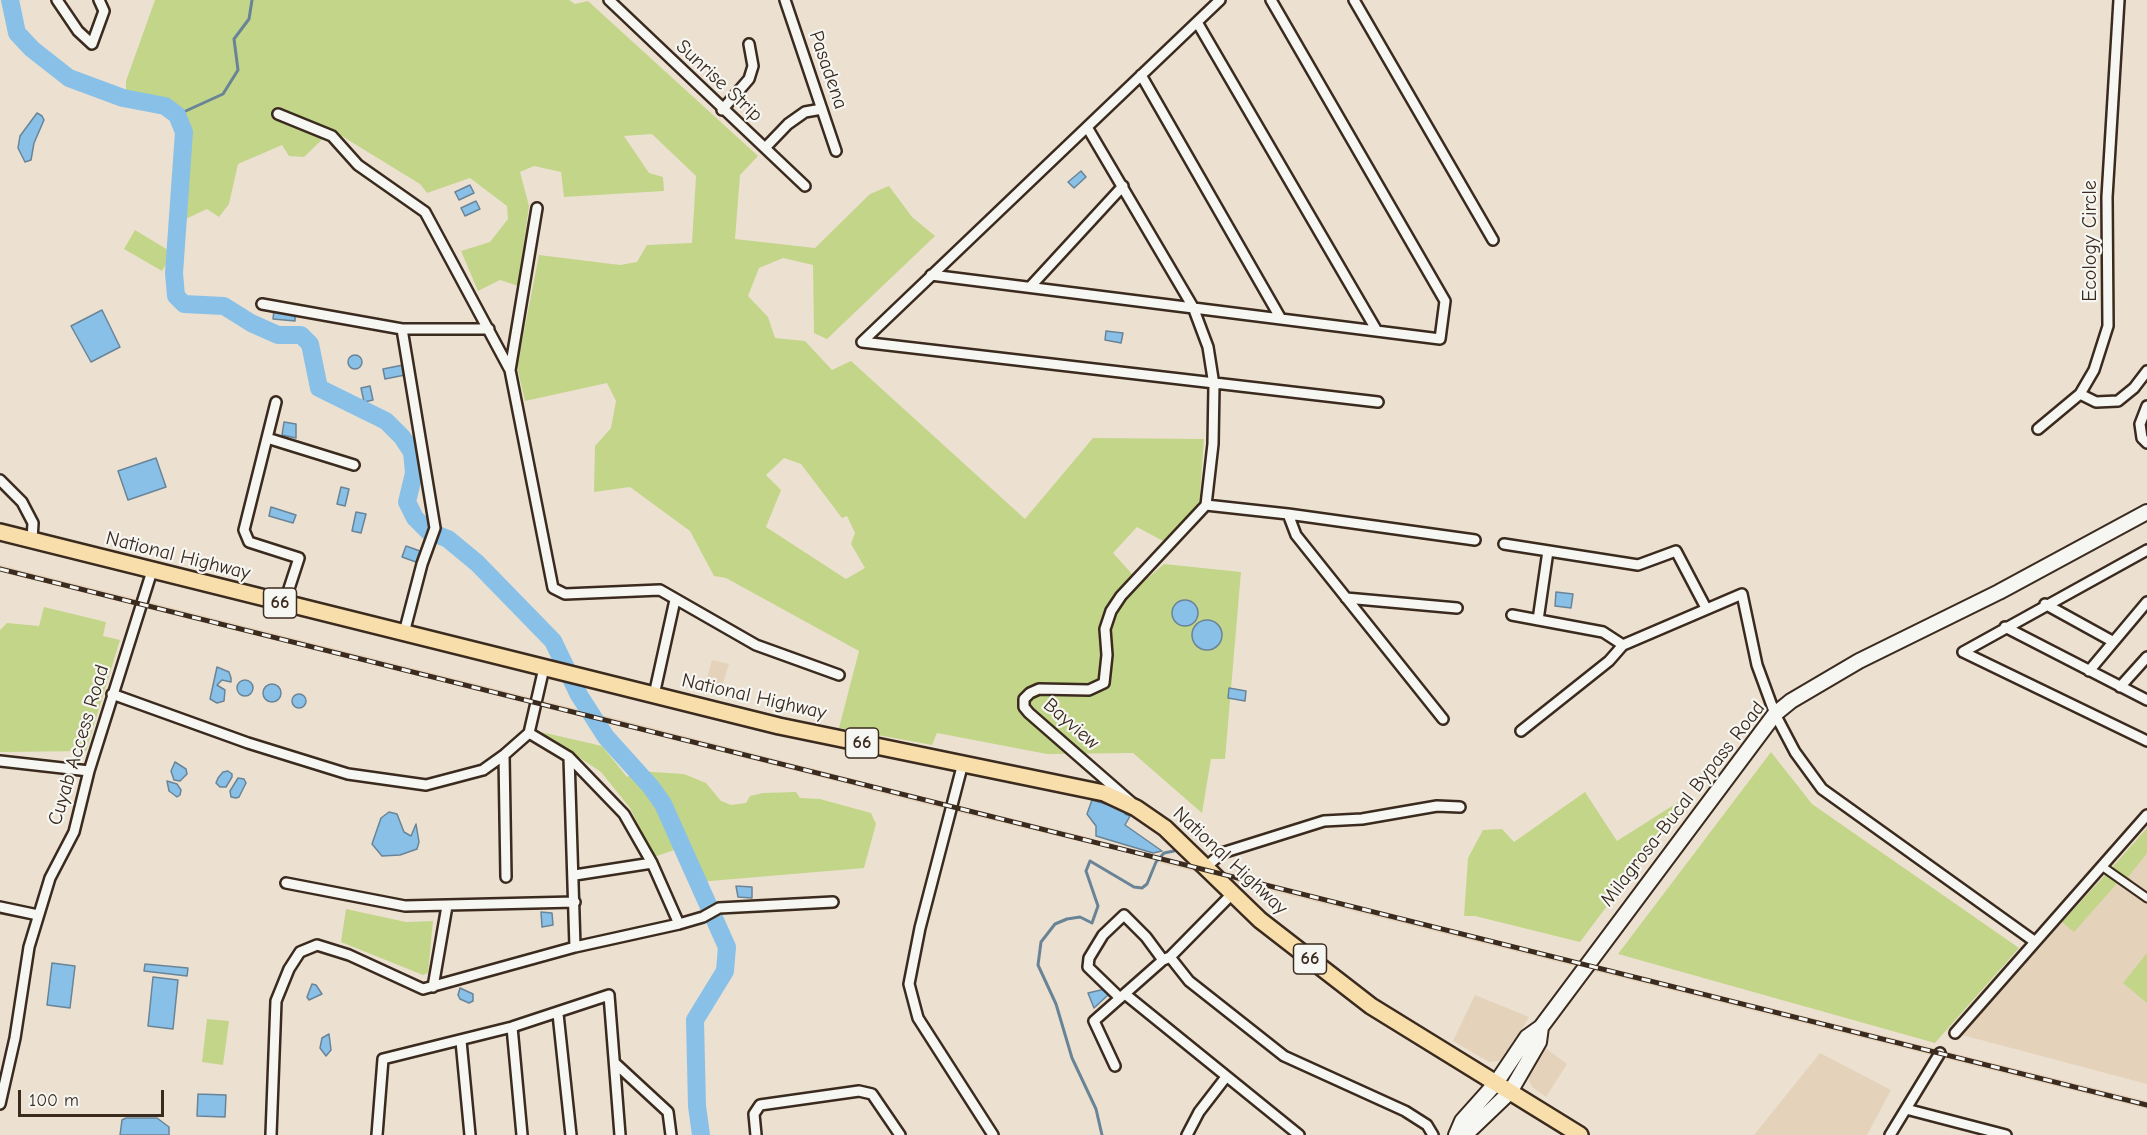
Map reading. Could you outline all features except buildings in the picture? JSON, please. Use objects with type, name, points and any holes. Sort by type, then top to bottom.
[{"type":"main road","name":"Milagrosa-Bucal Bypass Road","points":[[1456,1135],[1462,1121],[1496,1083],[1527,1037],[1541,1027],[1775,714],[1799,696],[1859,661],[1999,592],[2147,512]]},
{"type":"main road","name":"National Highway","points":[[0,532],[779,726],[1093,790],[1136,808],[1178,838],[1260,920],[1371,1006],[1580,1135]]},
{"type":"main road","name":"Milagrosa-Bucal Bypass Road","points":[[1465,1135],[1510,1092],[1539,1042],[1541,1027]]},
{"type":"street","points":[[57,0],[78,31],[92,45],[104,11],[99,0]]},
{"type":"street","name":"Sunrise Strip","points":[[609,0],[722,110],[806,186]]},
{"type":"street","name":"Pasadena","points":[[785,0],[836,151]]},
{"type":"street","points":[[1220,0],[862,342],[1214,385],[1378,402]]},
{"type":"street","points":[[931,275],[1440,339],[1445,301],[1271,0]]},
{"type":"street","points":[[1354,0],[1493,240]]},
{"type":"street","name":"Ecology Circle","points":[[2080,394],[2094,370],[2108,326],[2108,197],[2119,0]]},
{"type":"street","points":[[1197,22],[1377,331]]},
{"type":"street","points":[[722,110],[749,79],[753,66],[749,44]]},
{"type":"street","points":[[1141,75],[1281,319]]},
{"type":"street","points":[[765,148],[805,112],[822,109]]},
{"type":"street","points":[[278,114],[332,136],[358,165],[424,212],[510,370],[553,588],[565,594],[660,590],[756,645],[839,675]]},
{"type":"street","points":[[1087,127],[1193,307],[1208,347],[1214,385],[1212,454],[1206,505],[1475,540]]},
{"type":"street","points":[[1030,287],[1123,186]]},
{"type":"street","points":[[510,370],[537,208]]},
{"type":"street","points":[[262,304],[402,329],[489,329]]},
{"type":"street","points":[[402,329],[434,532],[422,564],[404,633]]},
{"type":"street","points":[[2038,429],[2080,394],[2097,402],[2118,401],[2134,388],[2147,371]]},
{"type":"street","points":[[276,402],[244,530],[249,543],[299,558],[284,604]]},
{"type":"street","points":[[2147,406],[2140,424],[2142,438],[2147,443]]},
{"type":"street","points":[[267,438],[354,465]]},
{"type":"street","points":[[0,480],[22,502],[33,523],[33,540]]},
{"type":"street","name":"Bayview","points":[[1136,808],[1123,792],[1029,713],[1024,707],[1024,699],[1039,689],[1089,690],[1104,683],[1107,656],[1105,629],[1111,611],[1121,596],[1206,505]]},
{"type":"street","points":[[1288,514],[1296,535],[1443,719]]},
{"type":"street","points":[[1504,544],[1638,566],[1676,551],[1706,608]]},
{"type":"street","points":[[2147,550],[2045,604],[1963,652],[2147,741]]},
{"type":"street","points":[[1538,620],[1548,551]]},
{"type":"street","name":"Cuyab Access Road","points":[[0,1104],[15,1038],[24,968],[38,915],[50,878],[74,831],[112,694],[152,571]]},
{"type":"street","points":[[1521,731],[1609,661],[1623,645],[1742,594],[1757,665],[1775,714],[1795,752],[1822,789],[2034,941]]},
{"type":"street","points":[[1346,598],[1456,608]]},
{"type":"street","points":[[654,696],[675,600]]},
{"type":"street","points":[[2089,671],[2147,602]]},
{"type":"street","points":[[2045,604],[2112,641]]},
{"type":"street","points":[[1512,615],[1603,632],[1623,645]]},
{"type":"street","points":[[2005,627],[2147,700]]},
{"type":"street","points":[[2120,687],[2147,657]]},
{"type":"street","points":[[112,694],[248,743],[348,774],[426,785],[483,770],[528,733],[544,668]]},
{"type":"street","points":[[528,733],[569,756],[624,814],[652,863],[679,924]]},
{"type":"street","points":[[504,755],[506,877]]},
{"type":"street","points":[[569,756],[575,875],[575,947]]},
{"type":"street","points":[[0,761],[89,771]]},
{"type":"street","points":[[963,763],[920,928],[909,984],[918,1018],[991,1132],[980,1135]]},
{"type":"street","points":[[1206,867],[1222,853],[1324,821],[1362,819],[1437,806],[1460,807]]},
{"type":"street","points":[[1955,1033],[2147,815]]},
{"type":"street","points":[[575,875],[652,863]]},
{"type":"street","points":[[2103,867],[2147,898]]},
{"type":"street","points":[[286,883],[405,906],[575,902]]},
{"type":"street","points":[[1115,1066],[1094,1021],[1167,958],[1232,894]]},
{"type":"street","points":[[271,1135],[276,1001],[289,969],[300,952],[317,945],[349,955],[423,989],[575,947],[679,924],[703,917],[719,908],[833,902]]},
{"type":"street","points":[[433,987],[447,906]]},
{"type":"street","points":[[0,907],[38,915]]},
{"type":"street","points":[[1299,1135],[1088,967],[1089,958],[1103,935],[1124,915],[1189,981],[1284,1056],[1405,1111],[1427,1125],[1432,1135]]},
{"type":"street","points":[[377,1135],[383,1059],[461,1041],[558,1014],[609,995],[620,1135]]},
{"type":"street","points":[[558,1014],[571,1135]]},
{"type":"street","points":[[512,1027],[522,1135]]},
{"type":"street","points":[[461,1041],[470,1135]]},
{"type":"street","points":[[1890,1135],[1940,1053]]},
{"type":"street","points":[[616,1064],[668,1113],[670,1135]]},
{"type":"street","points":[[1186,1135],[1199,1112],[1226,1077]]},
{"type":"street","points":[[756,1135],[754,1114],[760,1105],[860,1091],[872,1094],[900,1135]]},
{"type":"street","points":[[1906,1109],[2006,1135]]},
{"type":"shaded area","points":[[0,565],[581,710],[586,718],[0,572]]},
{"type":"shaded area","points":[[712,660],[729,664],[720,693],[704,689]]},
{"type":"shaded area","points":[[602,715],[1092,838],[1090,844],[952,811],[607,723]]},
{"type":"shaded area","points":[[2147,828],[2147,1084],[1962,1035],[2062,922]]},
{"type":"shaded area","points":[[1162,857],[2147,1101],[2147,1109],[1160,863]]},
{"type":"shaded area","points":[[1475,995],[1529,1017],[1504,1058],[1498,1061],[1489,1062],[1453,1041]]},
{"type":"shaded area","points":[[1544,1047],[1567,1064],[1546,1097],[1532,1087],[1529,1080],[1529,1071]]},
{"type":"shaded area","points":[[1820,1053],[1891,1090],[1867,1135],[1754,1135]]},
{"type":"green space","points":[[155,0],[569,0],[575,4],[588,1],[758,156],[740,175],[735,239],[815,248],[870,194],[889,186],[912,217],[935,236],[827,339],[814,333],[813,265],[783,258],[759,268],[748,296],[768,317],[775,338],[805,341],[832,370],[851,361],[1025,519],[1093,438],[1204,439],[1199,507],[1163,541],[1137,527],[1113,553],[1141,584],[1164,564],[1241,572],[1225,759],[1211,759],[1202,813],[1133,753],[1047,754],[937,733],[932,745],[839,728],[859,651],[726,578],[714,576],[690,531],[630,487],[594,492],[595,446],[611,428],[616,401],[607,383],[525,401],[517,367],[539,255],[620,265],[637,262],[647,245],[692,243],[696,176],[652,134],[624,136],[649,173],[663,177],[664,191],[564,197],[561,172],[534,166],[520,172],[529,206],[518,286],[500,280],[478,291],[461,251],[490,242],[508,219],[507,206],[470,178],[427,193],[420,184],[332,130],[304,157],[289,156],[282,145],[238,164],[229,204],[219,217],[207,209],[177,223],[184,132],[177,115],[165,105],[126,91],[126,81]],"holes":[[[784,458],[801,464],[842,518],[847,516],[855,533],[851,544],[865,568],[846,579],[766,527],[781,490],[766,475]]]},
{"type":"green space","points":[[135,230],[173,253],[162,271],[124,249]]},
{"type":"green space","points":[[44,607],[106,622],[103,636],[120,640],[86,751],[0,752],[0,630],[7,623],[39,626]]},
{"type":"green space","points":[[541,732],[602,746],[627,777],[637,771],[684,774],[706,783],[721,801],[731,805],[746,803],[750,796],[763,793],[796,792],[800,798],[820,799],[871,813],[876,824],[864,868],[698,882],[680,848],[654,857],[630,808],[601,772]]},
{"type":"green space","points":[[1771,752],[1812,804],[2019,948],[1935,1043],[1618,954]]},
{"type":"green space","points":[[1585,792],[1617,841],[1691,794],[1580,942],[1475,916],[1464,916],[1468,858],[1483,830],[1502,829],[1514,842]]},
{"type":"green space","points":[[2147,828],[2147,853],[2128,877],[2131,879],[2128,884],[2110,870]]},
{"type":"green space","points":[[2108,872],[2119,881],[2074,932],[2062,922]]},
{"type":"green space","points":[[346,909],[406,922],[433,921],[428,973],[423,975],[341,942]]},
{"type":"green space","points":[[2147,953],[2147,1003],[2123,983]]},
{"type":"green space","points":[[207,1019],[229,1021],[223,1065],[202,1062]]},
{"type":"water","points":[[37,113],[44,120],[34,143],[31,160],[25,162],[18,148],[20,136]]},
{"type":"water","points":[[1081,171],[1086,177],[1074,188],[1068,182]]},
{"type":"water","points":[[470,185],[474,193],[459,200],[455,192]]},
{"type":"water","points":[[476,201],[480,209],[465,216],[461,208]]},
{"type":"water","points":[[102,310],[120,347],[91,362],[71,326]]},
{"type":"water","points":[[274,310],[295,312],[295,321],[273,319]]},
{"type":"water","points":[[1106,331],[1123,333],[1121,343],[1105,340]]},
{"type":"water","points":[[355,355],[360,357],[362,362],[360,367],[355,369],[350,367],[348,362],[350,357]]},
{"type":"water","points":[[403,365],[405,375],[385,379],[383,369]]},
{"type":"water","points":[[370,386],[373,400],[364,402],[361,388]]},
{"type":"water","points":[[284,422],[296,424],[296,438],[282,435]]},
{"type":"water","points":[[156,458],[166,487],[128,500],[118,471]]},
{"type":"water","points":[[341,487],[349,489],[345,506],[337,504]]},
{"type":"water","points":[[271,507],[296,515],[293,523],[269,516]]},
{"type":"water","points":[[356,512],[366,514],[361,533],[352,531]]},
{"type":"water","points":[[406,546],[420,551],[416,562],[402,557]]},
{"type":"water","points":[[1556,592],[1573,594],[1571,608],[1555,606]]},
{"type":"water","points":[[1185,600],[1194,604],[1198,613],[1194,622],[1185,626],[1176,622],[1172,613],[1176,604]]},
{"type":"water","points":[[1207,620],[1218,624],[1222,635],[1218,646],[1207,650],[1196,646],[1192,635],[1196,624]]},
{"type":"water","points":[[217,667],[229,672],[231,682],[222,680],[217,685],[225,690],[224,701],[217,703],[210,699]]},
{"type":"water","points":[[242,680],[248,680],[253,688],[251,694],[242,696],[237,691],[237,685]]},
{"type":"water","points":[[272,684],[278,687],[281,693],[278,699],[272,702],[266,699],[263,693],[266,687]]},
{"type":"water","points":[[1229,688],[1246,691],[1245,701],[1228,698]]},
{"type":"water","points":[[299,694],[304,696],[306,701],[304,706],[299,708],[294,706],[292,701],[294,696]]},
{"type":"water","points":[[175,762],[186,769],[187,774],[180,781],[174,780],[171,771]]},
{"type":"water","points":[[228,771],[232,777],[226,787],[220,787],[216,783],[218,778],[223,772]]},
{"type":"water","points":[[238,778],[244,779],[246,783],[239,797],[231,797],[230,791]]},
{"type":"water","points":[[167,781],[177,784],[181,790],[180,795],[177,797],[169,791]]},
{"type":"water","points":[[1092,800],[1126,810],[1125,814],[1130,816],[1125,825],[1162,851],[1153,853],[1096,836],[1096,826],[1087,814]]},
{"type":"water","points":[[389,812],[397,814],[404,832],[411,836],[416,824],[419,842],[417,849],[400,855],[382,856],[372,844],[381,818]]},
{"type":"water","points":[[736,886],[752,887],[752,898],[738,897]]},
{"type":"water","points":[[541,912],[552,913],[553,925],[542,927]]},
{"type":"water","points":[[52,963],[75,966],[70,1008],[47,1005]]},
{"type":"water","points":[[145,964],[188,968],[187,976],[144,971]]},
{"type":"water","points":[[153,977],[178,980],[173,1029],[148,1026]]},
{"type":"water","points":[[312,984],[316,985],[322,994],[309,1000],[307,997]]},
{"type":"water","points":[[460,988],[473,994],[473,1001],[469,1003],[460,999],[458,995]]},
{"type":"water","points":[[1105,989],[1108,995],[1094,1008],[1088,993]]},
{"type":"water","points":[[329,1034],[331,1050],[326,1056],[320,1048],[322,1038]]},
{"type":"water","points":[[198,1094],[226,1095],[225,1117],[197,1116]]},
{"type":"water","points":[[157,1118],[169,1127],[169,1135],[120,1135],[122,1120]]},
{"type":"waterway","points":[[10,0],[17,33],[32,49],[69,78],[123,98],[165,106],[177,115],[184,132],[174,273],[176,296],[184,304],[224,306],[251,323],[278,335],[301,335],[310,344],[319,388],[386,421],[402,437],[412,452],[414,473],[407,502],[415,518],[428,531],[448,539],[477,563],[553,641],[579,695],[606,737],[651,787],[663,804],[727,947],[725,971],[695,1020],[697,1106],[701,1135]]},
{"type":"waterway","points":[[177,115],[223,94],[238,70],[234,39],[249,19],[252,0]]},
{"type":"waterway","points":[[1102,1135],[1096,1109],[1072,1058],[1056,1004],[1038,965],[1041,942],[1055,924],[1067,919],[1080,917],[1092,923],[1098,906],[1086,871],[1090,861],[1134,887],[1142,888],[1147,884],[1156,862],[1164,853],[1174,851]]},
{"type":"railway","points":[[0,569],[2147,1105]]}]
